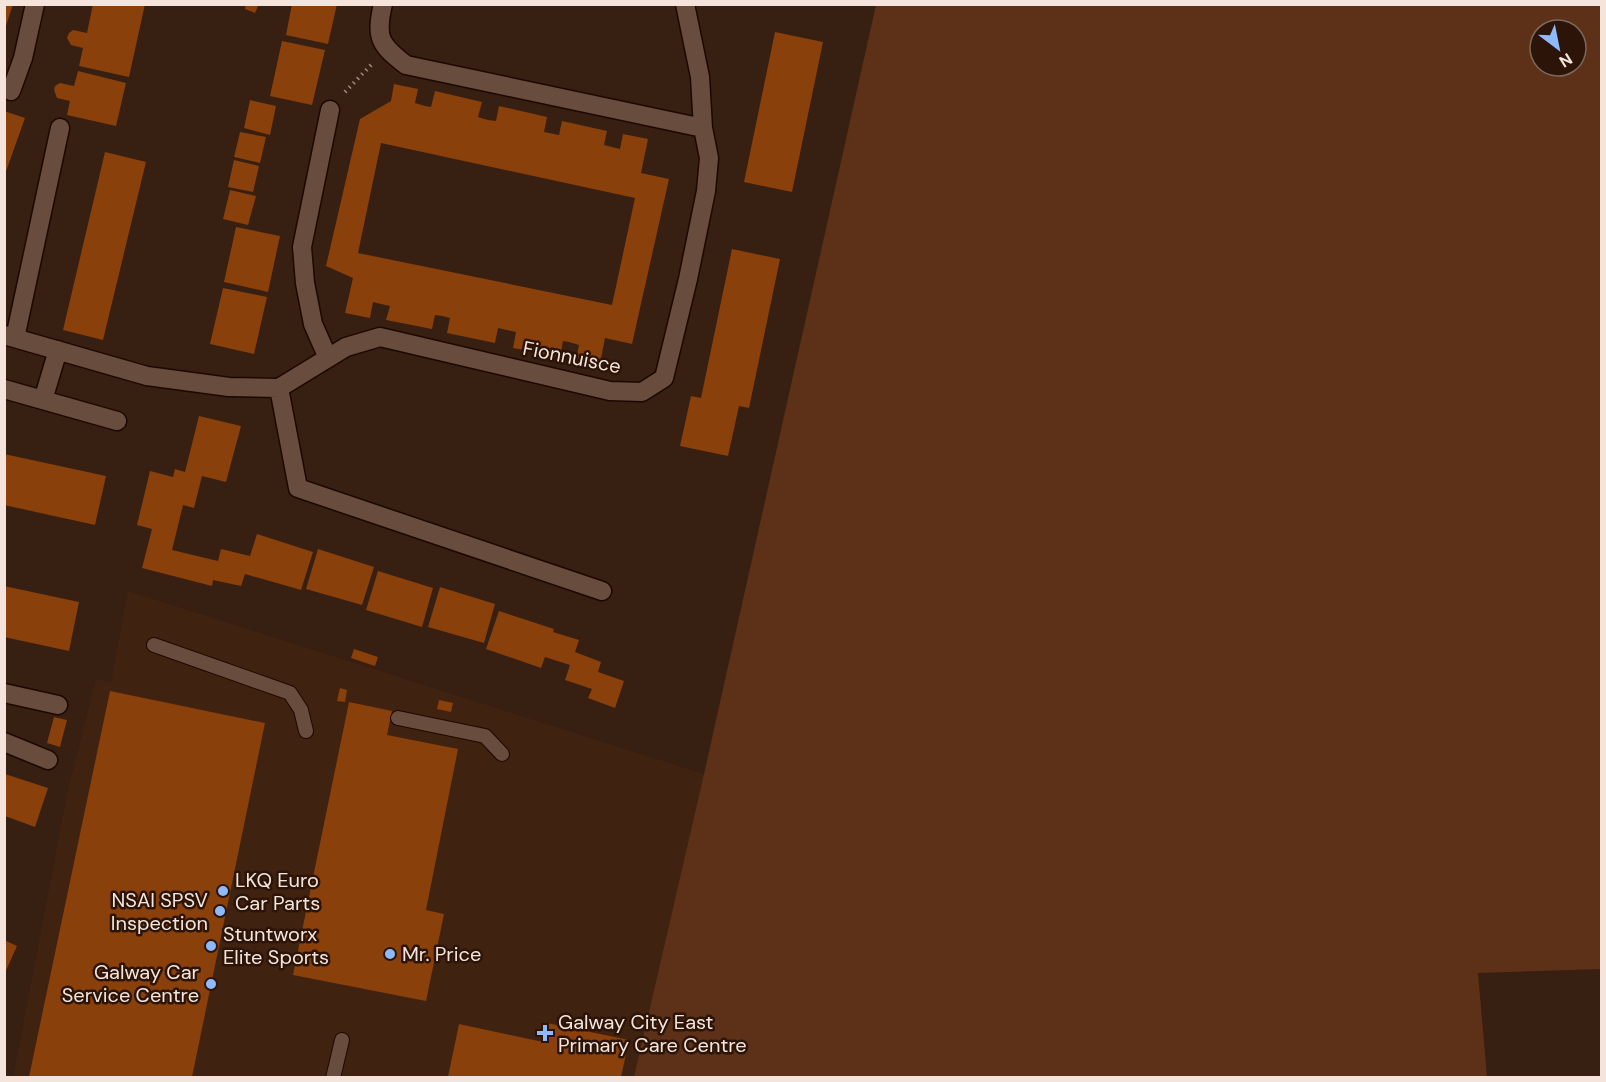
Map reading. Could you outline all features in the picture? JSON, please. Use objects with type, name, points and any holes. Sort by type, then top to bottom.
[{"type":"street","points":[[11,91],[23,58],[35,4]]},
{"type":"street","points":[[383,4],[378,26],[385,49],[406,65],[703,128]]},
{"type":"street","name":"Fionnuisce","points":[[279,388],[346,347],[380,338],[610,391],[642,392],[663,378],[688,279],[706,191],[709,158],[703,128],[700,77],[685,4]]},
{"type":"street","points":[[328,358],[313,324],[305,283],[302,247],[330,110]]},
{"type":"street","points":[[60,128],[10,336],[147,376],[229,387],[279,388],[298,488],[602,591]]},
{"type":"street","points":[[44,400],[58,350]]},
{"type":"street","points":[[4,389],[117,421]]},
{"type":"street","points":[[4,693],[58,705]]},
{"type":"street","points":[[4,742],[48,760]]},
{"type":"lane","points":[[154,645],[290,693],[301,710],[306,731]]},
{"type":"lane","points":[[398,718],[485,736],[502,754]]},
{"type":"lane","points":[[333,1077],[342,1040]]},
{"type":"path","points":[[330,110],[385,49]]},
{"type":"shaded area","points":[[876,5],[1601,5],[1601,969],[1478,973],[1487,1077],[634,1077]]},
{"type":"shaded area","points":[[128,591],[704,774],[634,1077],[13,1078],[68,789],[96,679],[111,682]]},
{"type":"building","points":[[5,4],[13,4],[5,29]]},
{"type":"building","points":[[93,4],[145,4],[129,77],[79,66],[83,48],[71,45],[67,38],[73,30],[87,33]]},
{"type":"building","points":[[246,4],[258,6],[255,13],[245,9]]},
{"type":"building","points":[[292,4],[337,4],[328,44],[286,35]]},
{"type":"building","points":[[775,32],[823,42],[792,192],[744,182]]},
{"type":"building","points":[[282,41],[325,50],[312,105],[270,96]]},
{"type":"building","points":[[78,71],[126,83],[116,126],[67,115],[70,101],[57,98],[55,86],[60,83],[74,86]]},
{"type":"building","points":[[394,84],[418,89],[415,103],[425,106],[431,107],[435,91],[482,102],[478,117],[488,120],[496,121],[499,106],[547,117],[544,132],[559,135],[562,121],[607,131],[604,145],[620,149],[623,134],[648,139],[641,173],[669,179],[632,344],[605,338],[600,364],[576,359],[579,345],[569,342],[563,341],[560,357],[513,348],[516,332],[498,328],[495,343],[447,333],[450,318],[442,316],[435,315],[432,329],[386,320],[390,306],[373,302],[370,318],[345,313],[353,278],[326,266],[360,119],[391,101]],"holes":[[[381,143],[635,198],[612,305],[358,253]]]},
{"type":"building","points":[[250,100],[276,106],[270,135],[244,128]]},
{"type":"building","points":[[4,111],[25,118],[5,174],[4,174]]},
{"type":"building","points":[[240,132],[266,137],[260,163],[234,157]]},
{"type":"building","points":[[105,152],[146,162],[103,340],[63,330]]},
{"type":"building","points":[[234,160],[259,166],[253,192],[228,187]]},
{"type":"building","points":[[230,190],[256,196],[248,225],[223,219]]},
{"type":"building","points":[[236,227],[280,236],[268,292],[224,282]]},
{"type":"building","points":[[732,249],[780,259],[749,408],[739,406],[728,456],[680,446],[691,396],[701,398]]},
{"type":"building","points":[[223,288],[267,297],[254,354],[210,344]]},
{"type":"building","points":[[199,416],[241,426],[226,482],[202,476],[194,508],[183,505],[172,550],[218,561],[221,549],[250,556],[257,534],[313,552],[301,590],[245,574],[241,586],[213,580],[212,586],[142,568],[152,529],[137,525],[150,471],[173,477],[175,469],[185,472]]},
{"type":"building","points":[[4,454],[106,476],[95,525],[4,505]]},
{"type":"building","points":[[318,549],[374,567],[362,605],[306,589]]},
{"type":"building","points":[[378,571],[433,588],[422,627],[366,610]]},
{"type":"building","points":[[4,586],[79,602],[69,651],[4,637]]},
{"type":"building","points":[[440,587],[495,604],[484,643],[428,627]]},
{"type":"building","points":[[499,611],[554,629],[553,632],[579,640],[575,652],[601,662],[598,672],[624,681],[615,708],[588,698],[592,689],[565,680],[570,665],[545,657],[541,668],[486,649]]},
{"type":"building","points":[[354,649],[378,657],[375,666],[351,658]]},
{"type":"building","points":[[340,688],[347,690],[345,702],[337,701]]},
{"type":"building","points":[[110,691],[265,723],[192,1077],[29,1077]]},
{"type":"building","points":[[439,700],[453,703],[451,712],[437,709]]},
{"type":"building","points":[[349,702],[392,711],[387,735],[458,749],[426,910],[444,914],[426,1001],[293,975]]},
{"type":"building","points":[[54,717],[67,720],[60,747],[47,743]]},
{"type":"building","points":[[5,774],[48,788],[35,827],[5,816]]},
{"type":"building","points":[[4,940],[17,946],[4,975]]},
{"type":"building","points":[[547,1023],[629,1040],[621,1077],[448,1077],[459,1024],[543,1042]]},
{"type":"place","name":"LKQ Euro Car Parts","points":[[223,891]]},
{"type":"place","name":"NSAI SPSV Inspection","points":[[220,911]]},
{"type":"place","name":"Stuntworx Elite Sports","points":[[211,946]]},
{"type":"place","name":"Mr. Price","points":[[390,954]]},
{"type":"place","name":"Galway Car Service Centre","points":[[211,984]]},
{"type":"place","name":"Galway City East Primary Care Centre","points":[[545,1033]]}]
